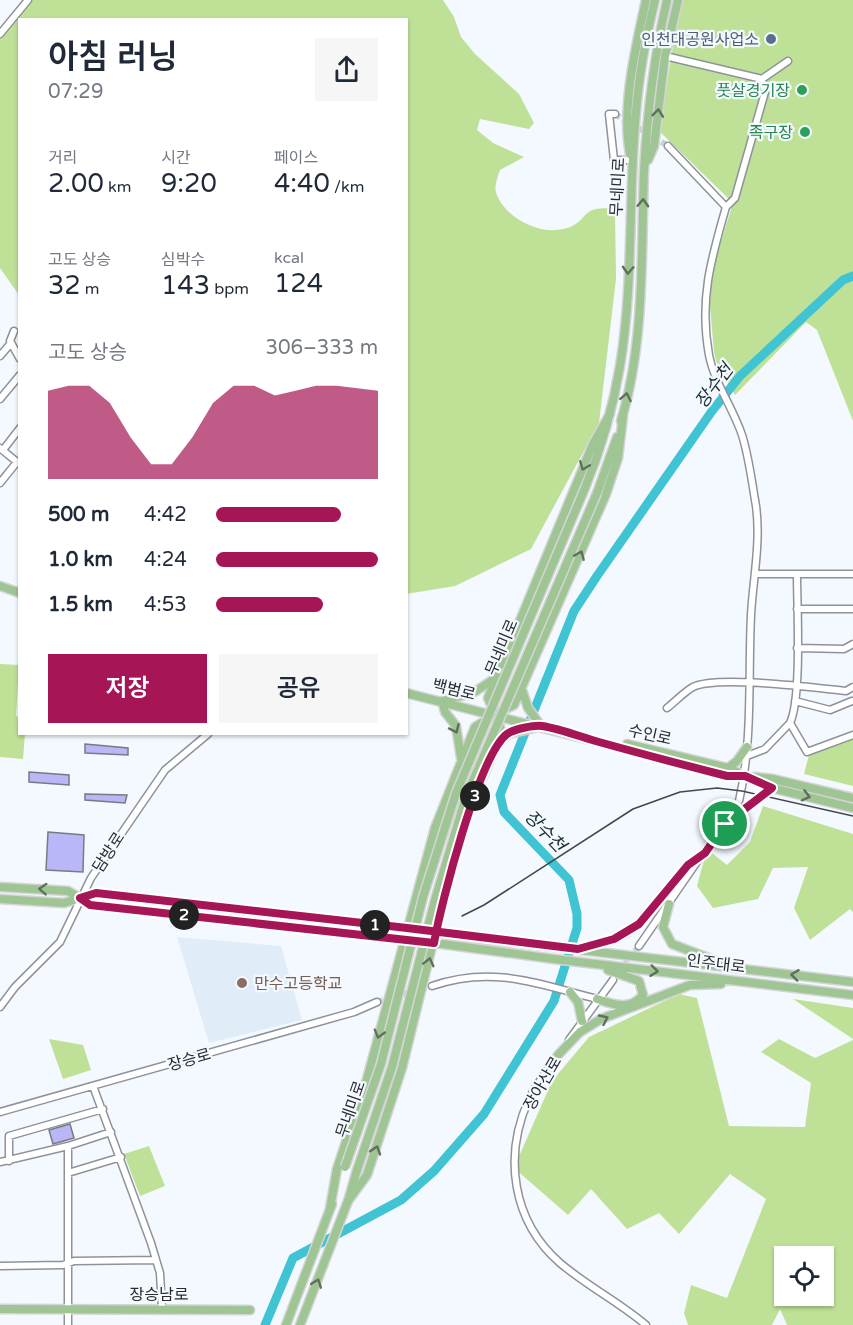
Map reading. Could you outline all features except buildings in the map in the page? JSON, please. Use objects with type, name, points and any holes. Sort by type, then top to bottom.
[{"type":"main road","points":[[632,165],[627,137],[631,86],[646,0]]},
{"type":"main road","name":"무네미로","points":[[286,1325],[381,1064],[426,886],[456,793],[600,452],[620,366],[625,322],[632,165],[640,78],[655,0]]},
{"type":"main road","name":"무네미로","points":[[300,1325],[345,1211],[392,1067],[435,900],[466,797],[597,493],[623,416],[638,323],[645,169],[652,79],[668,0]]},
{"type":"main road","points":[[645,169],[654,146],[665,56],[678,0]]},
{"type":"main road","points":[[348,1201],[367,1175],[402,1068],[462,834],[474,797],[502,734],[488,698],[593,444],[610,414]]},
{"type":"main road","points":[[330,1208],[337,1169],[363,1090],[435,828],[475,727],[514,705],[522,694],[606,494],[618,458],[623,416]]},
{"type":"main road","points":[[0,586],[18,592]]},
{"type":"main road","points":[[461,760],[456,726],[445,712],[442,701],[473,693],[496,676]]},
{"type":"main road","name":"백범로","points":[[408,693],[495,714]]},
{"type":"main road","points":[[496,747],[508,734],[544,727],[522,694]]},
{"type":"main road","name":"수인로","points":[[495,714],[727,776],[773,779],[853,798]]},
{"type":"main road","name":"수인로","points":[[544,727],[728,768],[772,788],[853,808]]},
{"type":"main road","points":[[728,768],[747,751]]},
{"type":"main road","points":[[725,824],[772,788]]},
{"type":"main road","points":[[578,949],[614,939],[639,924],[688,865],[705,853]]},
{"type":"main road","points":[[0,887],[68,891],[90,905],[405,939],[575,962],[633,977],[642,987],[643,995],[623,1006],[597,999]]},
{"type":"main road","points":[[0,899],[64,903],[96,893],[436,933]]},
{"type":"main road","points":[[669,904],[663,927],[672,944],[729,967]]},
{"type":"main road","name":"인주대로","points":[[436,933],[853,982]]},
{"type":"main road","name":"인주대로","points":[[575,962],[853,995]]},
{"type":"main road","points":[[558,1054],[580,1032],[601,1020],[690,985],[776,986]]},
{"type":"main road","points":[[567,991],[578,1002],[582,1021]]},
{"type":"main road","name":"장승남로","points":[[0,1309],[250,1310]]},
{"type":"street","points":[[0,34],[28,0]]},
{"type":"street","points":[[665,56],[762,79],[788,61]]},
{"type":"street","points":[[639,946],[725,824],[739,801],[745,776],[757,512],[743,436],[709,356],[705,289],[726,207],[735,198],[765,92],[762,79]]},
{"type":"street","points":[[615,114],[609,114],[614,160],[632,165]]},
{"type":"street","points":[[668,146],[726,207]]},
{"type":"street","points":[[0,356],[11,343],[14,332]]},
{"type":"street","points":[[11,343],[18,355]]},
{"type":"street","points":[[0,397],[18,377]]},
{"type":"street","points":[[0,482],[17,462],[2,449],[18,430]]},
{"type":"street","points":[[755,574],[853,574]]},
{"type":"street","points":[[747,751],[765,749],[790,723],[796,687],[797,574]]},
{"type":"street","points":[[797,609],[853,609]]},
{"type":"street","points":[[796,648],[844,649],[853,644]]},
{"type":"street","points":[[668,708],[694,687],[717,683],[850,688],[853,702],[830,710],[795,701]]},
{"type":"street","points":[[790,723],[807,752],[853,735]]},
{"type":"street","name":"담방로","points":[[0,1007],[15,987],[60,942],[68,930],[80,898],[119,835],[165,770],[207,735]]},
{"type":"street","points":[[432,986],[467,976],[486,975],[542,985],[597,999]]},
{"type":"street","name":"장아산로","points":[[613,980],[558,1054],[529,1099],[515,1144],[514,1168],[521,1208],[536,1235],[560,1263],[646,1325]]},
{"type":"street","name":"장승로","points":[[0,1113],[354,1011],[377,1002]]},
{"type":"street","points":[[93,1086],[104,1109],[156,1260],[161,1282],[162,1309]]},
{"type":"street","points":[[9,1161],[9,1136],[104,1109]]},
{"type":"street","points":[[0,1162],[68,1146],[111,1131]]},
{"type":"street","points":[[68,1146],[68,1325]]},
{"type":"street","points":[[68,1173],[121,1157]]},
{"type":"street","points":[[0,1266],[63,1265],[74,1261],[156,1260]]},
{"type":"shaded area","name":"만수고등학교","points":[[177,937],[281,946],[302,1020],[209,1043]]},
{"type":"green space","points":[[28,0],[443,0],[454,17],[461,37],[475,54],[519,94],[534,123],[529,129],[480,119],[477,130],[493,143],[524,157],[500,170],[496,181],[496,190],[506,209],[533,227],[554,230],[578,223],[595,209],[615,209],[616,279],[599,423],[531,549],[455,586],[408,594],[408,18],[18,18],[18,294],[0,268],[0,32]]},
{"type":"green space","points":[[683,0],[853,0],[853,421],[817,330],[806,322],[735,395],[716,361],[708,283],[733,203],[659,131],[677,22]]},
{"type":"green space","points":[[0,664],[18,665],[16,716],[18,717],[18,735],[25,735],[23,759],[0,757]]},
{"type":"green space","points":[[853,737],[853,786],[804,774],[809,755]]},
{"type":"green space","points":[[763,806],[853,834],[853,912],[850,909],[810,940],[794,908],[808,867],[773,868],[758,899],[713,908],[697,886],[707,849],[727,865],[750,842]]},
{"type":"green space","points":[[679,994],[697,998],[729,1126],[805,1127],[811,1083],[761,1052],[779,1039],[815,1058],[853,1040],[853,1325],[787,1325],[780,1309],[772,1325],[688,1325],[684,1313],[691,1285],[727,1298],[766,1199],[730,1174],[679,1234],[659,1213],[627,1229],[591,1189],[568,1215],[514,1168],[552,1081],[589,1037]]},
{"type":"green space","points":[[793,999],[853,1008],[853,1039]]},
{"type":"green space","points":[[49,1039],[83,1045],[91,1070],[63,1079]]},
{"type":"green space","points":[[149,1146],[165,1186],[140,1196],[124,1154]]},
{"type":"waterway","name":"장수천","points":[[265,1325],[293,1258],[401,1200],[434,1171],[484,1114],[554,1001],[577,928],[577,914],[569,880],[504,812],[500,795],[574,611],[712,411],[740,376],[843,280],[853,276]]},
{"type":"tunnel","points":[[615,114],[668,146]]},
{"type":"tunnel","points":[[613,980],[639,946]]},
{"type":"tunnel","points":[[377,1002],[432,986]]},
{"type":"tram line","points":[[462,916],[484,905],[633,809],[680,792],[717,788],[742,791],[853,816]]},
{"type":"place","name":"인천대공원사업소","points":[[771,39]]},
{"type":"place","name":"풋살경기장","points":[[802,90]]},
{"type":"place","name":"족구장","points":[[805,132]]},
{"type":"place","name":"만수고등학교","points":[[242,983]]},
{"type":"route","points":[[725,824],[705,853],[688,865],[639,924],[626,934],[614,939],[578,949],[436,933],[407,928],[96,893],[80,898],[90,905],[434,943],[436,933],[447,885],[462,834],[474,797],[496,747],[508,734],[542,726],[727,776],[745,776],[772,788],[725,824]]}]
